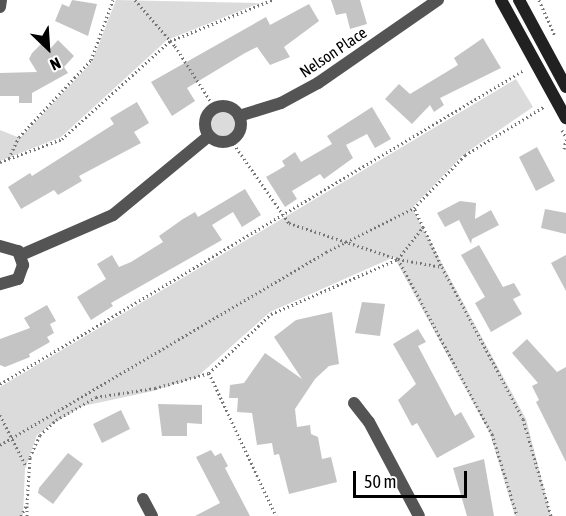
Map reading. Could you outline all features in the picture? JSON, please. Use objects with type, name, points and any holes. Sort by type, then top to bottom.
[{"type":"main road","points":[[501,0],[566,118]]},
{"type":"main road","points":[[519,0],[566,87]]},
{"type":"street","points":[[0,8],[1,0]]},
{"type":"street","name":"Nelson Place","points":[[238,116],[281,103],[318,83],[438,0]]},
{"type":"street","points":[[228,107],[238,116],[240,129],[231,140],[222,142],[209,136],[206,118],[215,108],[228,107]]},
{"type":"street","points":[[21,255],[113,215],[209,136]]},
{"type":"street","points":[[0,246],[14,248],[21,255],[21,275],[13,282],[0,284]]},
{"type":"street","points":[[354,403],[369,422],[419,516]]},
{"type":"street","points":[[143,499],[152,516]]},
{"type":"path","points":[[9,158],[19,137],[91,60],[113,0]]},
{"type":"path","points":[[135,0],[170,41],[215,108]]},
{"type":"path","points":[[0,162],[62,139],[170,41],[272,0]]},
{"type":"path","points":[[0,384],[524,70]]},
{"type":"path","points":[[0,446],[344,243],[414,208],[465,155],[546,105]]},
{"type":"path","points":[[566,139],[566,148]]},
{"type":"path","points":[[231,140],[281,216],[344,243],[398,259],[442,267]]},
{"type":"path","points":[[414,208],[442,267],[523,418],[552,516]]},
{"type":"path","points":[[27,516],[27,468],[40,435],[80,404],[208,373],[271,314],[398,259],[423,227]]},
{"type":"path","points":[[398,259],[492,434],[517,516]]},
{"type":"path","points":[[208,373],[276,516]]},
{"type":"path","points":[[0,415],[27,468]]},
{"type":"path","points":[[21,516],[27,504]]},
{"type":"shaded area","points":[[116,0],[260,3],[167,40],[61,137],[0,161],[0,130],[20,138],[92,62]]},
{"type":"shaded area","points":[[516,79],[533,107],[464,154],[412,208],[526,419],[551,516],[515,516],[490,434],[394,257],[270,312],[197,377],[153,391],[83,406],[49,426],[37,435],[25,469],[23,516],[0,516],[0,387]]},
{"type":"shaded area","points":[[223,110],[232,114],[236,123],[232,132],[223,136],[214,132],[210,123],[214,114]]},
{"type":"building","points":[[72,0],[97,4],[88,36],[55,21],[62,4],[69,7]]},
{"type":"building","points":[[331,0],[360,0],[367,24],[350,29],[346,13],[336,15]]},
{"type":"building","points":[[309,4],[319,21],[284,47],[290,57],[270,65],[257,47],[245,53],[187,88],[195,101],[172,116],[151,82],[266,17],[270,25]]},
{"type":"building","points":[[483,38],[501,68],[440,98],[444,105],[434,112],[430,105],[412,124],[385,99],[399,84],[410,94],[458,65],[454,58]]},
{"type":"building","points":[[58,40],[74,56],[64,67],[68,73],[32,93],[32,103],[19,103],[19,96],[0,96],[0,73],[37,72],[29,59],[32,53],[42,43],[49,50]]},
{"type":"building","points":[[137,102],[149,123],[134,132],[141,143],[79,176],[82,181],[58,195],[54,190],[21,209],[8,187],[30,173],[32,176],[114,124],[110,118]]},
{"type":"building","points":[[372,107],[391,139],[375,148],[367,134],[346,145],[353,158],[324,179],[320,174],[292,191],[297,199],[285,207],[266,177],[285,166],[282,161],[295,152],[301,162],[332,144],[327,136]]},
{"type":"building","points":[[537,147],[555,181],[536,191],[519,157]]},
{"type":"building","points":[[245,189],[261,215],[242,227],[233,212],[212,225],[222,240],[111,303],[113,306],[91,320],[77,297],[106,279],[97,264],[112,255],[119,267],[131,262],[163,242],[159,236],[183,219],[195,212],[198,217]]},
{"type":"building","points":[[460,201],[476,203],[475,219],[491,210],[499,225],[472,239],[471,244],[459,220],[445,227],[437,213]]},
{"type":"building","points":[[545,209],[566,213],[566,234],[541,228]]},
{"type":"building","points":[[479,245],[503,287],[514,283],[521,295],[513,299],[522,314],[491,332],[475,303],[485,297],[461,255]]},
{"type":"building","points":[[566,255],[566,291],[551,263]]},
{"type":"building","points":[[362,302],[385,304],[380,336],[355,333]]},
{"type":"building","points":[[47,305],[56,321],[50,324],[54,333],[47,337],[50,342],[29,354],[30,357],[5,367],[0,365],[0,339],[30,328],[24,318]]},
{"type":"building","points":[[332,312],[339,364],[329,366],[315,379],[295,409],[297,427],[310,425],[311,434],[318,437],[322,459],[331,457],[337,482],[289,494],[279,454],[274,455],[272,443],[257,445],[252,413],[237,412],[238,398],[229,398],[230,385],[244,383],[265,353],[302,379],[274,337],[296,320]]},
{"type":"building","points":[[418,329],[426,342],[418,346],[455,416],[461,412],[475,437],[437,458],[417,423],[412,426],[398,400],[416,384],[393,344]]},
{"type":"building","points":[[527,339],[557,372],[566,367],[566,462],[536,402],[539,400],[532,386],[538,383],[512,353]]},
{"type":"building","points":[[158,404],[202,405],[202,424],[187,423],[187,436],[162,436]]},
{"type":"building","points":[[121,410],[130,429],[102,443],[93,424]]},
{"type":"building","points":[[211,450],[215,456],[221,453],[228,466],[225,468],[250,516],[195,516],[220,503],[196,457]]},
{"type":"building","points":[[68,453],[83,464],[53,504],[38,493],[39,488]]},
{"type":"building","points":[[484,459],[494,516],[467,516],[453,468]]}]
